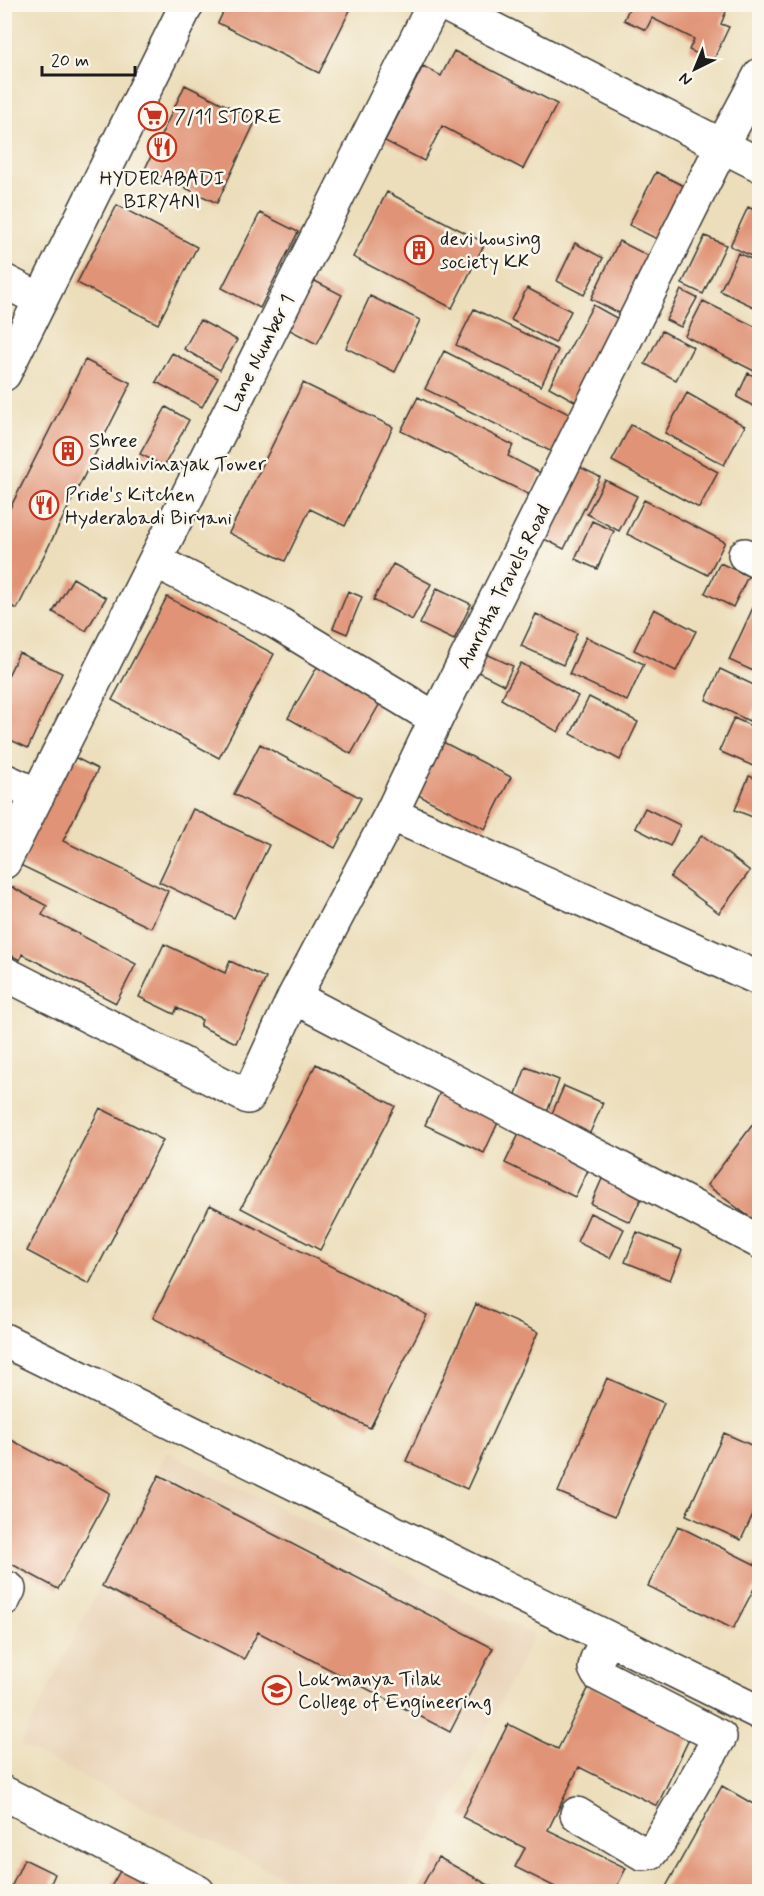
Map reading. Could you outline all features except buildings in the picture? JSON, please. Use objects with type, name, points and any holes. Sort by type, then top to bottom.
[{"type":"street","points":[[4,374],[187,4]]},
{"type":"street","name":"Lane Number 1","points":[[4,862],[434,4]]},
{"type":"street","points":[[444,4],[759,165]]},
{"type":"street","name":"Amrutha Travels Road","points":[[4,973],[248,1097],[294,997],[392,814],[436,719],[759,75]]},
{"type":"street","points":[[4,281],[41,300]]},
{"type":"street","points":[[155,561],[276,622],[436,719]]},
{"type":"street","points":[[4,780],[38,795]]},
{"type":"street","points":[[392,814],[759,979]]},
{"type":"street","points":[[294,997],[759,1242]]},
{"type":"street","points":[[4,1340],[745,1706],[735,1731],[720,1737],[651,1852],[642,1853],[577,1814]]},
{"type":"street","points":[[4,1587],[9,1589],[4,1599]]},
{"type":"street","points":[[608,1638],[597,1659],[595,1668],[598,1674],[720,1737]]},
{"type":"street","points":[[4,1793],[183,1888]]},
{"type":"shaded area","name":"Lokmanya Tilak College of Engineering","points":[[167,1451],[534,1635],[406,1891],[311,1891],[20,1745]]},
{"type":"place","name":"7/11 STORE","points":[[153,116]]},
{"type":"place","name":"HYDERABADI BIRYANI","points":[[162,147]]},
{"type":"place","name":"devi housing society KK","points":[[419,250]]},
{"type":"place","name":"Shree Siddhivinayak Tower","points":[[68,451]]},
{"type":"place","name":"Pride's Kitchen Hyderabadi Biryani","points":[[44,505]]},
{"type":"place","name":"Lokmanya Tilak College of Engineering","points":[[277,1690]]}]
